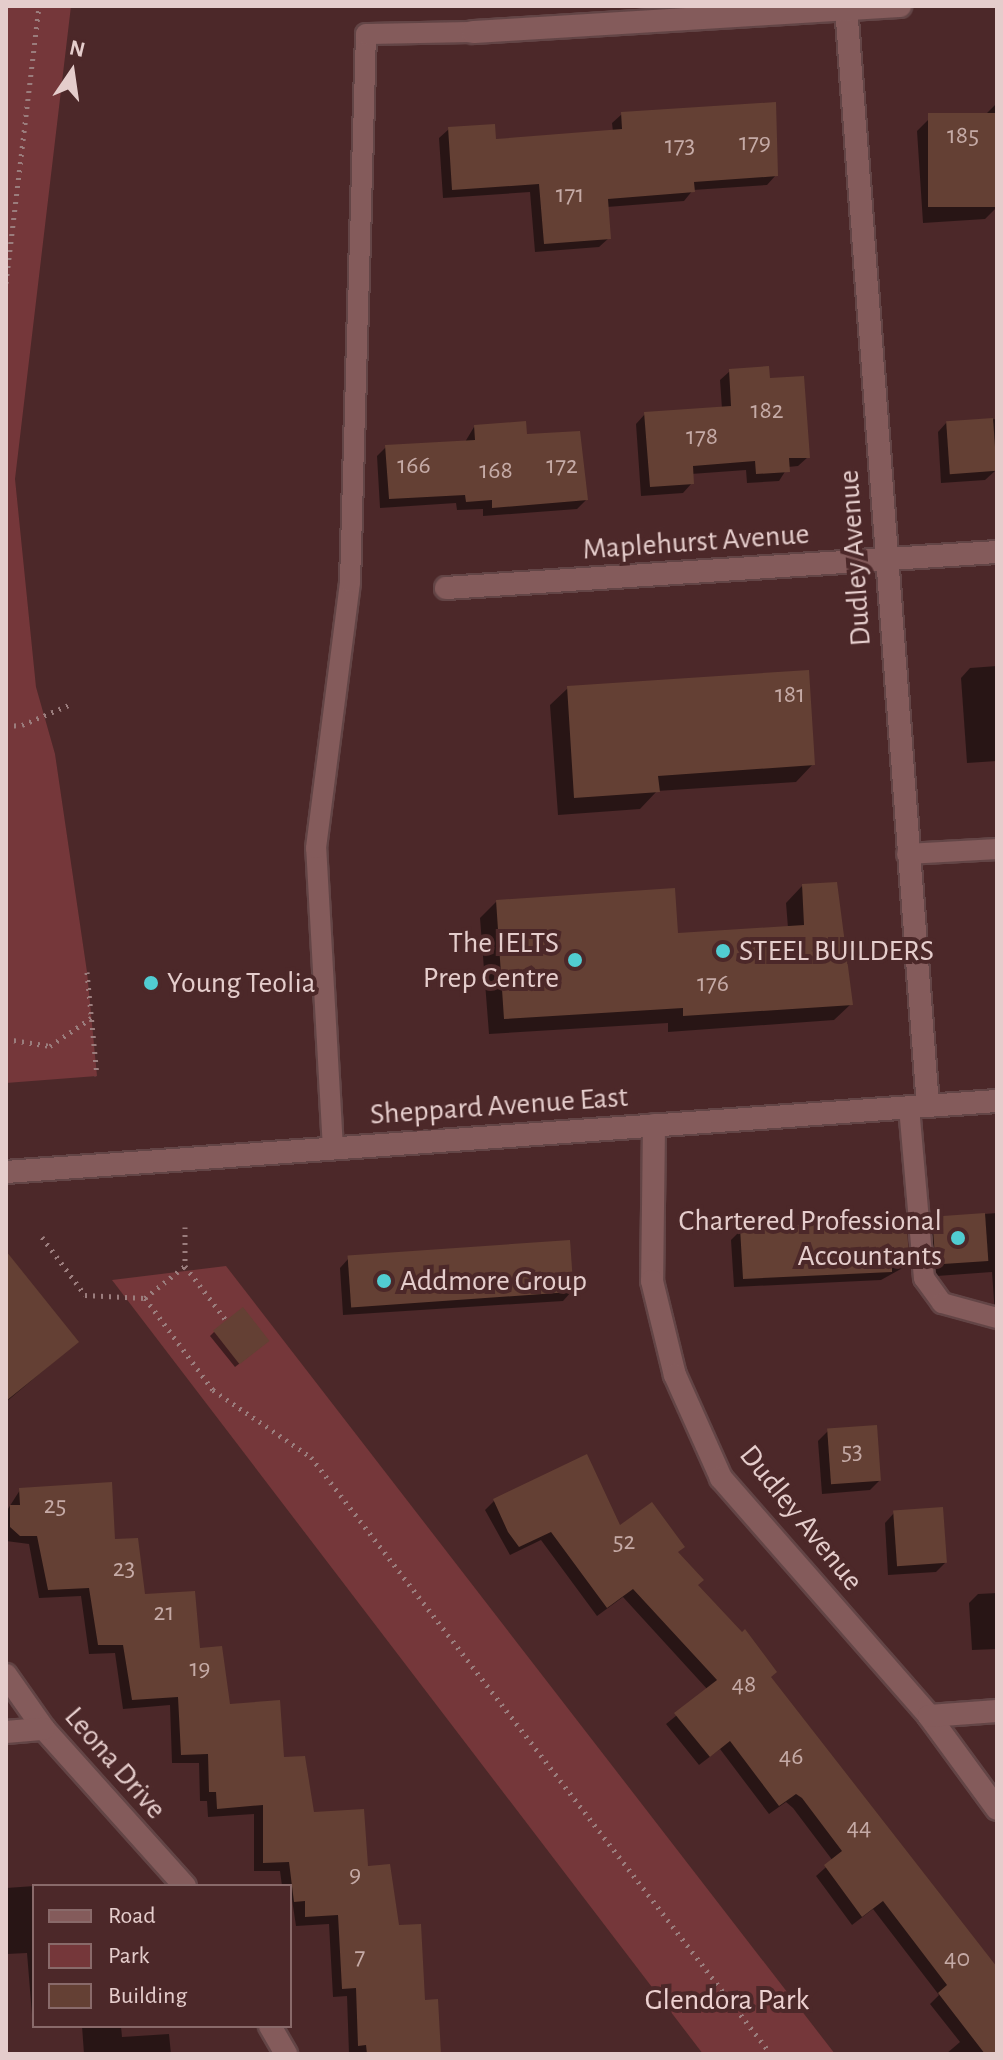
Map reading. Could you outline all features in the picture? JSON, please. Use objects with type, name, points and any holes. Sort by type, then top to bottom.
[{"type":"street","points":[[473,32],[900,6]]},
{"type":"street","name":"Dudley Avenue","points":[[846,8],[907,854],[919,1106]]},
{"type":"street","name":"Maplehurst Avenue","points":[[446,588],[997,552]]},
{"type":"street","name":"Sheppard Avenue East","points":[[6,1172],[997,1101]]},
{"type":"street","name":"Dudley Avenue","points":[[654,1125],[652,1281],[675,1375],[721,1478],[929,1716],[997,1809]]},
{"type":"street","name":"Leona Drive","points":[[6,1675],[44,1729],[183,1884]]},
{"type":"street","points":[[929,1716],[997,1711]]},
{"type":"street","points":[[6,1732],[44,1729]]},
{"type":"street","points":[[271,2028],[286,2054]]},
{"type":"lane","points":[[333,1149],[316,848],[350,582],[366,34],[473,32]]},
{"type":"lane","points":[[907,854],[997,849]]},
{"type":"lane","points":[[919,1106],[924,1278],[942,1303],[997,1318]]},
{"type":"path","points":[[6,283],[39,6]]},
{"type":"path","points":[[6,726],[22,725],[69,705]]},
{"type":"path","points":[[87,972],[97,1076]]},
{"type":"path","points":[[6,1039],[50,1046],[92,1017]]},
{"type":"path","points":[[185,1227],[185,1266],[226,1320]]},
{"type":"path","points":[[42,1237],[85,1295],[145,1298],[185,1266]]},
{"type":"path","points":[[145,1298],[213,1390],[311,1457],[771,2054]]},
{"type":"green space","points":[[6,6],[71,6],[15,479],[36,687],[55,754],[87,972],[97,1076],[6,1083]]},
{"type":"green space","name":"Glendora Park","points":[[226,1266],[835,2054],[703,2054],[112,1280]]},
{"type":"building","points":[[776,102],[778,176],[694,182],[695,192],[608,199],[611,239],[544,244],[539,184],[452,190],[448,127],[495,124],[496,139],[622,129],[621,112]]},
{"type":"building","points":[[928,113],[997,113],[997,207],[928,207]]},
{"type":"building","points":[[769,366],[770,378],[804,376],[810,458],[789,458],[790,472],[756,474],[755,461],[693,466],[694,484],[650,487],[644,412],[731,406],[729,369]]},
{"type":"building","points":[[993,418],[997,471],[950,474],[946,421]]},
{"type":"building","points":[[526,421],[527,434],[580,431],[588,500],[492,508],[492,500],[466,502],[465,495],[389,499],[385,445],[475,440],[474,425]]},
{"type":"building","points":[[809,670],[815,765],[658,776],[660,792],[574,798],[567,686]]},
{"type":"building","points":[[837,882],[853,1005],[683,1016],[683,1008],[504,1019],[496,900],[675,888],[678,933],[804,925],[802,884]]},
{"type":"building","points":[[985,1213],[988,1261],[935,1265],[932,1217]]},
{"type":"building","points":[[906,1220],[910,1266],[892,1267],[892,1272],[743,1279],[740,1228]]},
{"type":"building","points":[[570,1240],[574,1292],[351,1307],[348,1256]]},
{"type":"building","points":[[6,1251],[79,1342],[6,1401]]},
{"type":"building","points":[[243,1307],[269,1341],[240,1364],[213,1330]]},
{"type":"building","points":[[877,1425],[881,1481],[831,1484],[827,1428]]},
{"type":"building","points":[[587,1454],[620,1525],[652,1502],[685,1547],[678,1552],[704,1580],[698,1585],[742,1632],[745,1629],[777,1672],[771,1677],[997,1967],[997,2054],[985,2054],[938,1993],[947,1985],[883,1901],[862,1917],[824,1865],[842,1851],[802,1798],[796,1794],[779,1806],[730,1741],[710,1757],[674,1713],[717,1680],[633,1589],[607,1608],[551,1532],[519,1547],[508,1532],[493,1499]]},
{"type":"building","points":[[112,1482],[115,1539],[138,1538],[145,1594],[195,1591],[200,1648],[222,1646],[230,1704],[280,1700],[284,1757],[305,1756],[314,1812],[364,1809],[368,1866],[390,1864],[399,1925],[421,1924],[425,2000],[438,1999],[441,2054],[367,2054],[366,2045],[358,2046],[356,1988],[342,1989],[338,1915],[305,1917],[305,1901],[294,1902],[289,1862],[263,1863],[263,1805],[217,1809],[216,1792],[209,1792],[208,1754],[181,1755],[178,1697],[132,1700],[123,1645],[98,1645],[89,1588],[48,1590],[37,1536],[20,1536],[10,1527],[10,1505],[20,1505],[19,1488]]},
{"type":"building","points":[[943,1507],[947,1563],[897,1566],[893,1510]]},
{"type":"place","name":"STEEL BUILDERS","points":[[723,951]]},
{"type":"place","name":"The IELTS Prep Centre","points":[[575,960]]},
{"type":"place","name":"Young Teolia","points":[[151,983]]},
{"type":"place","name":"Chartered Professional Accountants","points":[[958,1238]]},
{"type":"place","name":"Addmore Group","points":[[384,1281]]}]
